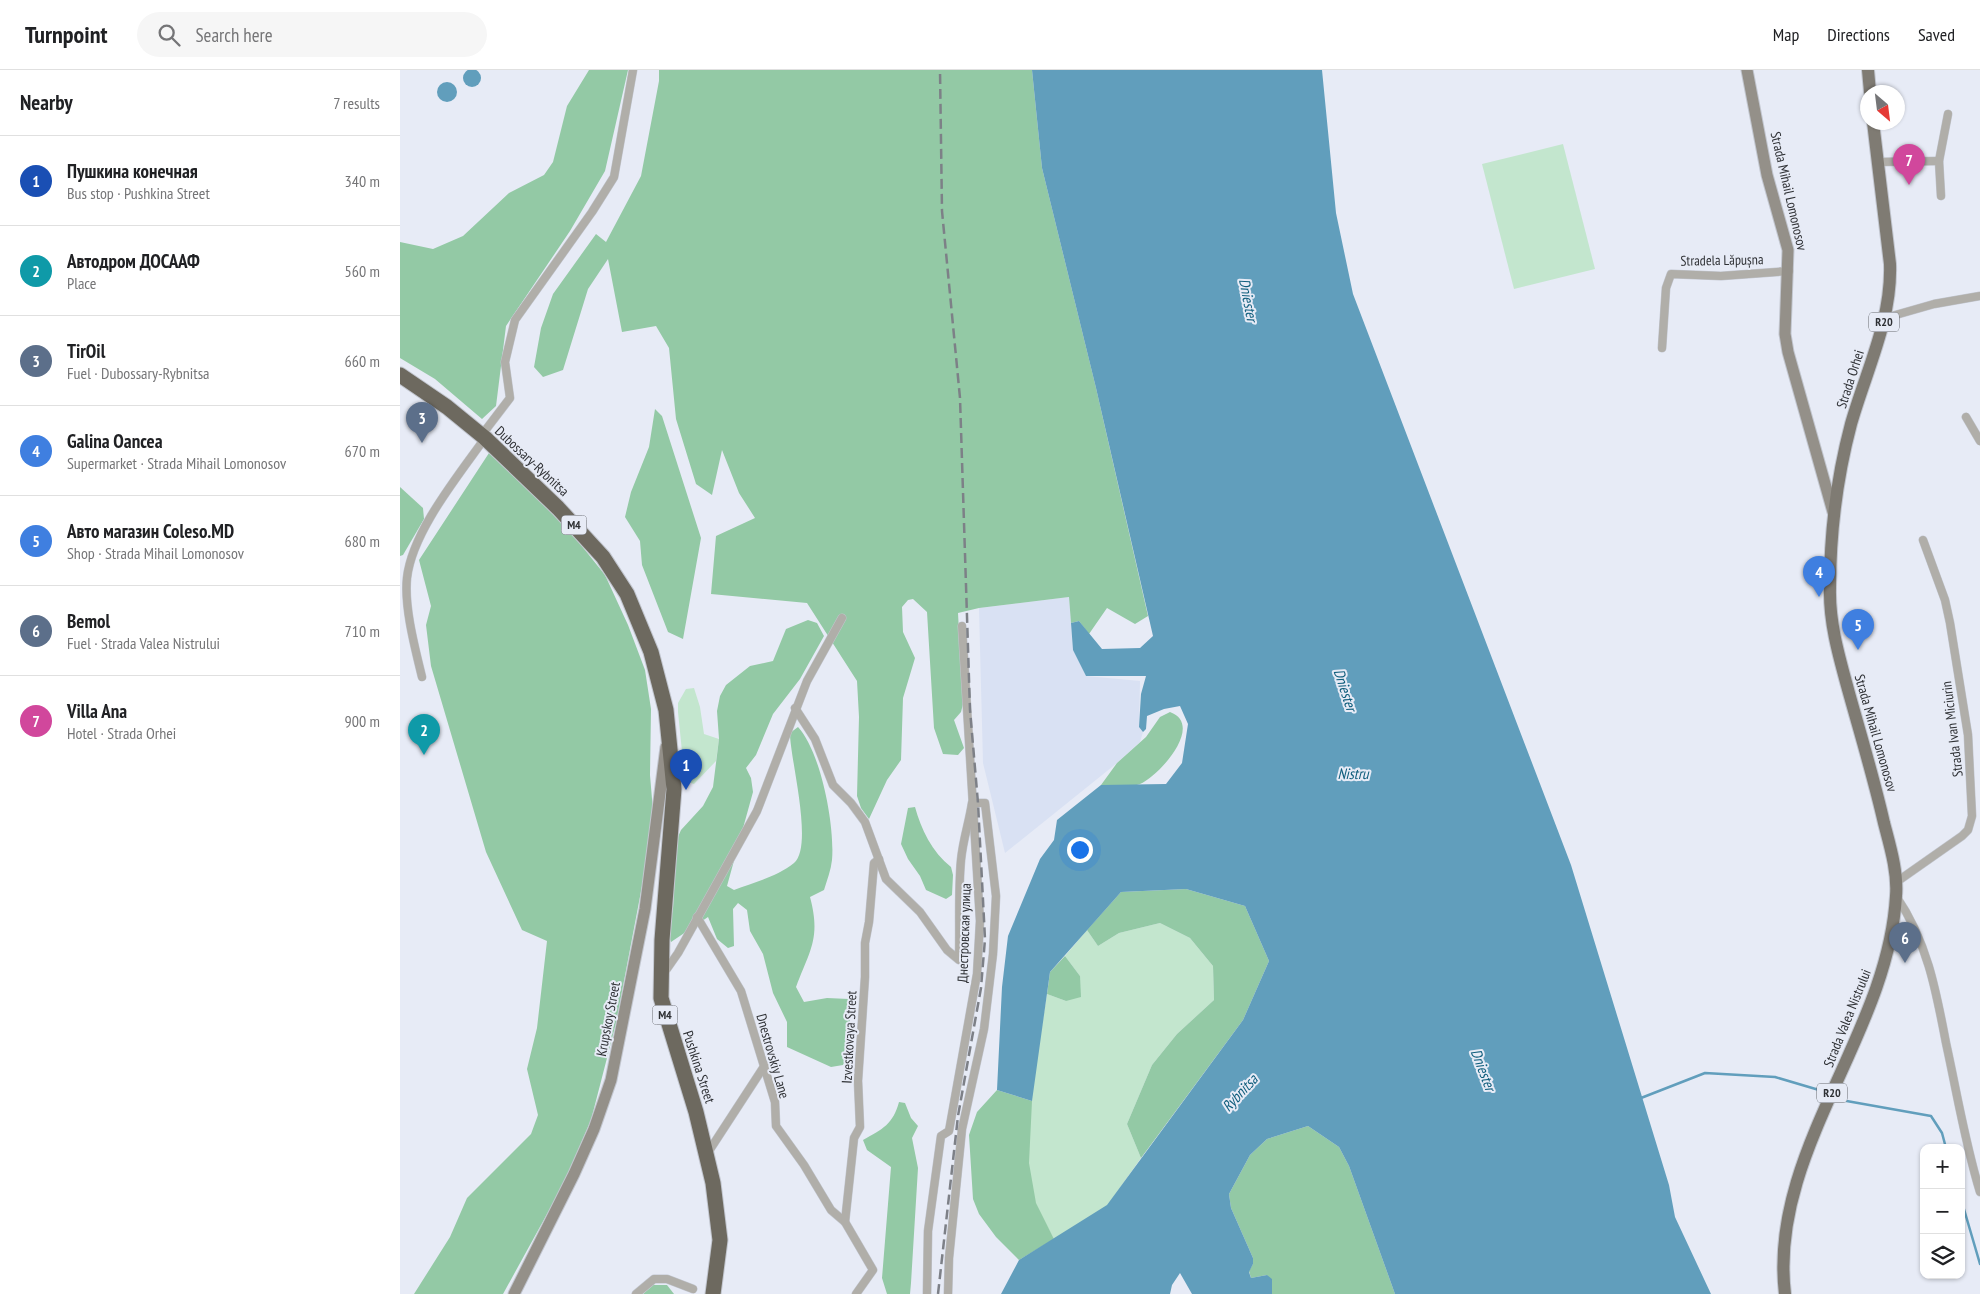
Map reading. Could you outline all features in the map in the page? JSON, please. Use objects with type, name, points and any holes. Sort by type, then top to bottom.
[{"type":"highway","name":"Dubossary-Rybnitsa","points":[[400,375],[447,407],[483,437],[558,508],[603,557],[622,587],[651,652],[661,686],[668,731]]},
{"type":"highway","name":"Pushkina Street","points":[[668,731],[674,797],[660,978],[663,1008],[689,1087],[707,1154],[720,1240],[713,1294]]},
{"type":"main road","points":[[1868,70],[1869,85]]},
{"type":"main road","name":"Strada Orhei","points":[[1834,516],[1850,427],[1885,318],[1890,287],[1890,264],[1874,130]]},
{"type":"main road","name":"Strada Mihail Lomonosov","points":[[1834,516],[1830,588],[1834,629],[1843,673],[1892,855],[1896,889]]},
{"type":"main road","name":"Strada Valea Nistrului","points":[[1785,1294],[1783,1250],[1790,1204],[1812,1142],[1883,973],[1896,889]]},
{"type":"street","points":[[422,677],[409,608],[407,580],[412,551],[447,493],[510,398],[505,362],[515,320],[592,212],[614,177],[633,70]]},
{"type":"street","name":"Strada Mihail Lomonosov","points":[[1748,70],[1767,175],[1787,244],[1789,271],[1785,319],[1788,352],[1834,516]]},
{"type":"street","points":[[1941,196],[1939,161],[1948,114]]},
{"type":"street","points":[[1877,162],[1939,161]]},
{"type":"street","name":"Stradela Lăpușna","points":[[1662,348],[1666,288],[1671,274],[1721,276],[1789,271]]},
{"type":"street","points":[[1885,318],[1934,304],[1980,296]]},
{"type":"street","points":[[1966,417],[1980,441]]},
{"type":"street","name":"Strada Ivan Miciurin","points":[[1896,889],[1962,836],[1968,830],[1972,816],[1968,735],[1950,623],[1923,540]]},
{"type":"street","points":[[660,978],[678,953],[757,811],[807,680],[842,618]]},
{"type":"street","name":"Днестровская улица","points":[[927,1294],[928,1231],[941,1136],[949,1131],[977,974],[980,921],[962,626]]},
{"type":"street","points":[[795,708],[815,739],[833,785],[851,803],[865,822],[886,879],[920,912],[948,950],[959,960],[961,862],[965,827],[970,820],[972,803],[985,803],[996,896],[993,954],[984,1029],[962,1129],[948,1258],[948,1294]]},
{"type":"street","name":"Krupskoy Street","points":[[514,1294],[574,1174],[594,1129],[611,1080],[645,908],[668,731]]},
{"type":"street","name":"Izvestkovaya Street","points":[[845,1222],[854,1138],[860,1127],[858,1081],[865,978],[865,943],[869,922],[874,863],[879,859]]},
{"type":"street","name":"Strada Mihail Lomonosov","points":[[1896,889],[1913,923],[1935,981],[1963,1126],[1980,1192]]},
{"type":"street","name":"Dnestrovskiy Lane","points":[[697,917],[741,991],[765,1065],[774,1102],[776,1126],[804,1165],[831,1210],[845,1222]]},
{"type":"street","points":[[707,1154],[765,1065]]},
{"type":"street","points":[[845,1222],[874,1270],[856,1294]]},
{"type":"street","points":[[636,1294],[654,1279],[667,1280],[693,1289]]},
{"type":"shaded area","points":[[1069,597],[1073,649],[1086,676],[1140,681],[1139,727],[1143,732],[1140,742],[1117,763],[1005,853],[983,763],[979,608]]},
{"type":"green space","points":[[589,70],[628,70],[605,171],[570,231],[506,326],[496,406],[482,419],[435,379],[400,358],[400,242],[433,249],[463,236],[509,193],[544,175],[553,162],[567,106]]},
{"type":"green space","points":[[659,70],[1032,70],[1042,168],[1096,388],[1148,616],[1135,624],[1107,608],[1089,634],[1079,621],[1071,623],[1069,597],[979,608],[958,613],[963,704],[961,712],[954,720],[964,748],[958,755],[943,754],[934,728],[927,612],[913,599],[908,600],[902,607],[903,632],[915,658],[903,698],[901,760],[887,780],[869,819],[861,808],[857,796],[859,717],[857,681],[807,603],[711,594],[716,536],[755,518],[739,493],[722,450],[712,495],[696,484],[676,419],[669,348],[656,326],[622,332],[608,259],[588,289],[563,370],[543,377],[534,367],[541,328],[553,294],[596,234],[606,242],[641,176],[659,81]]},
{"type":"green space","points":[[1563,144],[1595,269],[1514,289],[1482,164]]},
{"type":"green space","points":[[655,409],[662,416],[701,538],[683,639],[668,632],[642,565],[640,541],[625,517],[631,492],[649,447]]},
{"type":"green space","points":[[489,453],[561,520],[605,575],[628,625],[645,670],[651,709],[650,775],[654,823],[616,1023],[591,1120],[563,1185],[503,1294],[414,1294],[450,1237],[467,1198],[531,1134],[538,1115],[527,1069],[537,1028],[547,941],[522,930],[486,852],[431,666],[426,625],[431,606],[419,560]]},
{"type":"green space","points":[[400,487],[423,508],[424,519],[403,555],[400,556]]},
{"type":"green space","points":[[808,620],[817,623],[824,636],[800,679],[773,714],[756,755],[746,768],[751,778],[753,792],[727,886],[734,890],[773,876],[794,863],[800,854],[802,821],[790,733],[798,727],[806,738],[820,771],[829,810],[832,846],[829,875],[824,890],[810,897],[814,934],[796,987],[804,1002],[827,998],[849,999],[851,1047],[843,1065],[831,1067],[787,1047],[787,1022],[773,993],[763,954],[750,931],[747,910],[738,903],[733,909],[734,946],[728,948],[717,939],[708,917],[671,942],[668,934],[673,908],[677,839],[681,830],[703,806],[713,787],[719,739],[717,711],[720,696],[726,685],[750,666],[773,661],[786,629]]},
{"type":"green space","points":[[694,688],[700,707],[704,734],[719,739],[716,761],[694,784],[685,781],[678,703],[686,689]]},
{"type":"green space","points":[[1170,712],[1180,718],[1183,728],[1181,738],[1175,750],[1158,771],[1136,785],[1101,785],[1117,763],[1146,737],[1160,717]]},
{"type":"green space","points":[[915,807],[920,824],[928,840],[951,867],[953,875],[952,895],[946,899],[926,890],[901,844],[908,808]]},
{"type":"green space","points":[[1186,889],[1245,906],[1269,961],[1243,1020],[1141,1158],[1127,1124],[1152,1065],[1177,1034],[1214,1000],[1213,966],[1190,938],[1160,923],[1119,933],[1098,946],[1087,930],[1121,892]]},
{"type":"green space","points":[[1160,923],[1190,938],[1213,966],[1214,1000],[1177,1034],[1152,1065],[1127,1124],[1141,1158],[1107,1206],[1054,1239],[1036,1204],[1031,1183],[1029,1158],[1031,1101],[1047,994],[1066,1001],[1080,976],[1065,956],[1087,930],[1098,946],[1119,933]]},
{"type":"green space","points":[[1065,956],[1080,976],[1081,997],[1066,1001],[1047,994],[1050,972]]},
{"type":"green space","points":[[997,1090],[1032,1101],[1029,1163],[1036,1203],[1054,1239],[1019,1260],[996,1237],[979,1214],[973,1199],[969,1135],[977,1112]]},
{"type":"green space","points":[[899,1102],[905,1103],[911,1118],[918,1126],[912,1138],[918,1168],[911,1283],[910,1294],[887,1294],[882,1278],[891,1167],[867,1150],[863,1140],[876,1133],[890,1121]]},
{"type":"green space","points":[[1308,1126],[1339,1147],[1349,1166],[1395,1294],[1272,1294],[1267,1275],[1251,1278],[1249,1271],[1253,1264],[1253,1258],[1231,1208],[1229,1194],[1250,1155],[1267,1139]]},
{"type":"green space","points":[[653,1285],[667,1285],[674,1294],[643,1294]]},
{"type":"water","points":[[468,69],[476,69],[481,74],[479,85],[468,87],[463,82],[463,74]]},
{"type":"water","name":"Nistru","points":[[1032,70],[1322,70],[1336,213],[1353,294],[1571,865],[1669,1185],[1675,1217],[1711,1294],[1395,1294],[1349,1166],[1339,1147],[1308,1126],[1267,1139],[1250,1155],[1229,1194],[1231,1208],[1253,1258],[1253,1264],[1249,1272],[1251,1278],[1267,1275],[1272,1279],[1272,1294],[1192,1294],[1180,1273],[1172,1285],[1170,1294],[1001,1294],[1019,1260],[1107,1205],[1243,1020],[1269,961],[1245,906],[1186,889],[1121,892],[1050,972],[1032,1101],[997,1090],[1002,987],[1008,936],[1040,859],[1054,840],[1057,820],[1101,785],[1166,784],[1182,763],[1188,724],[1180,706],[1164,709],[1147,716],[1146,729],[1143,732],[1139,727],[1141,694],[1146,676],[1086,676],[1073,650],[1071,623],[1079,621],[1102,649],[1140,648],[1153,636],[1096,388],[1042,168]]},
{"type":"water","points":[[447,82],[454,85],[457,92],[454,99],[447,102],[440,99],[437,92],[440,85]]},
{"type":"waterway","points":[[1641,1098],[1705,1073],[1775,1077],[1819,1090]]},
{"type":"waterway","points":[[1841,1100],[1931,1116],[1942,1133],[1945,1144]]},
{"type":"waterway","points":[[1965,1213],[1980,1264]]},
{"type":"railway","points":[[938,1294],[958,1116],[981,988],[985,939],[978,803],[970,710],[960,398],[942,211],[940,70]]},
{"type":"place","name":"Villa Ana","points":[[1909,185]]},
{"type":"place","name":"TirOil","points":[[422,443]]},
{"type":"place","name":"Galina Oancea","points":[[1819,597]]},
{"type":"place","name":"Aвто магазин Coleso.MD","points":[[1858,650]]},
{"type":"place","name":"Автодром ДОСААФ","points":[[424,755]]},
{"type":"place","name":"Пушкина конечная","points":[[686,790]]},
{"type":"place","name":"Bemol","points":[[1905,963]]},
{"type":"water label","name":"Dniester","points":[[1248,300]]},
{"type":"water label","name":"Dniester","points":[[1345,690]]},
{"type":"water label","name":"Dniester","points":[[1483,1070]]},
{"type":"water label","name":"Rybnitsa","points":[[1240,1093]]}]
